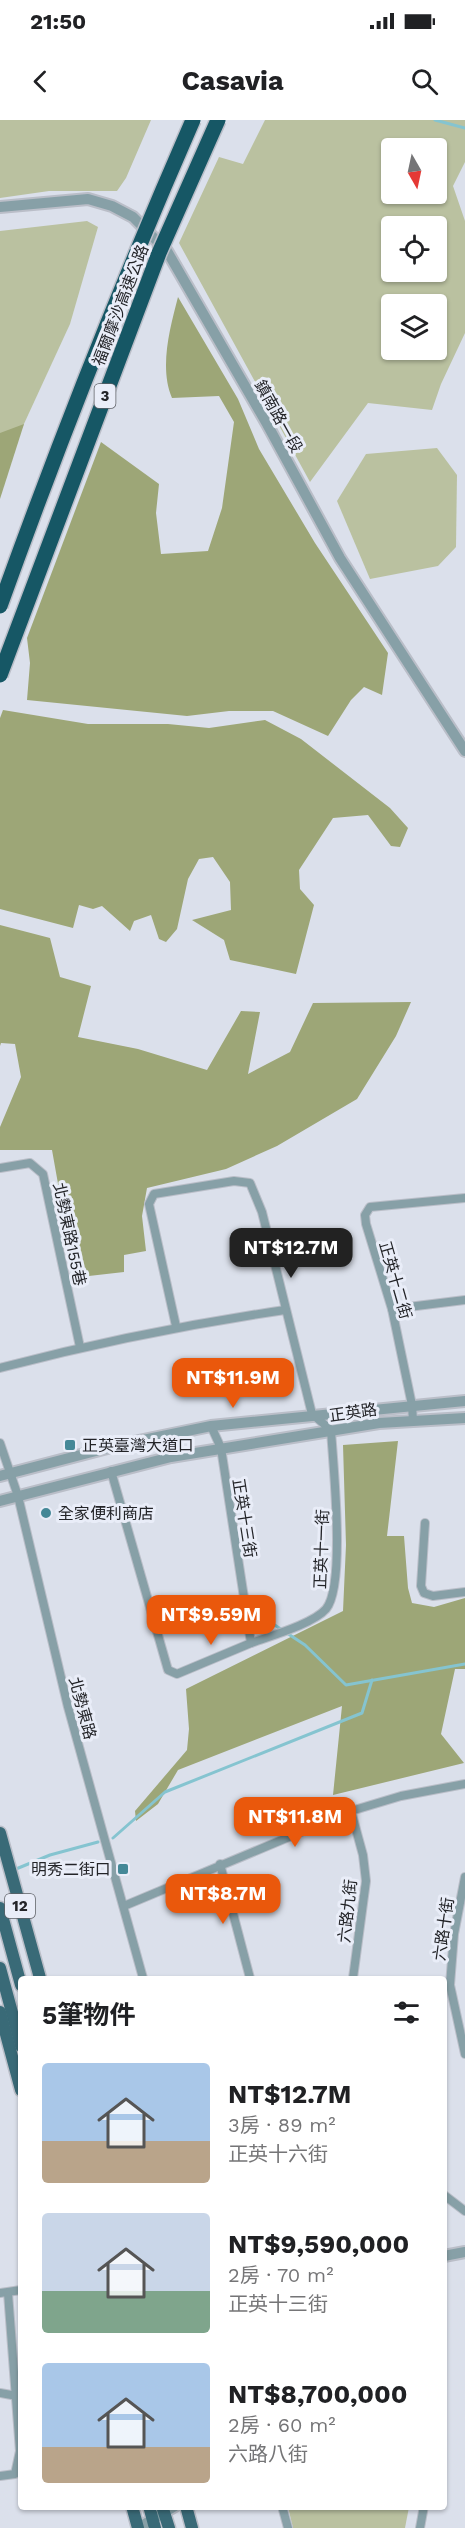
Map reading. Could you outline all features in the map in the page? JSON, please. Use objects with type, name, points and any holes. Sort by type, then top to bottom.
[{"type":"highway","name":"福爾摩沙高速公路","points":[[0,606],[53,459],[147,225],[193,120]]},
{"type":"highway","name":"福爾摩沙高速公路","points":[[0,675],[159,253],[218,120]]},
{"type":"main road","name":"12","points":[[0,1833],[39,1976]]},
{"type":"main road","name":"12","points":[[0,1908],[19,1976]]},
{"type":"main road","points":[[0,1968],[18,2035]]},
{"type":"main road","points":[[1,2020],[18,2080]]},
{"type":"main road","points":[[133,2510],[138,2528]]},
{"type":"main road","points":[[167,2510],[169,2528]]},
{"type":"main road","points":[[187,2510],[192,2528]]},
{"type":"street","name":"鎮南路一段","points":[[0,207],[88,199],[112,206],[133,217],[167,251],[267,424],[340,558],[465,751]]},
{"type":"street","name":"北勢東路155巷","points":[[0,1168],[30,1163],[43,1174],[80,1347]]},
{"type":"street","points":[[176,1326],[149,1204],[154,1194],[234,1181],[250,1183],[256,1193],[312,1414],[331,1430]]},
{"type":"street","name":"正英十二街","points":[[413,1421],[412,1405],[392,1309],[365,1215],[370,1207],[465,1198]]},
{"type":"street","points":[[392,1309],[465,1300]]},
{"type":"street","points":[[0,1368],[80,1347],[176,1326],[285,1310]]},
{"type":"street","name":"正英路","points":[[4,1475],[119,1445],[211,1426],[312,1414],[465,1401]]},
{"type":"street","name":"正英路","points":[[0,1501],[111,1471],[221,1448],[331,1430],[465,1418]]},
{"type":"street","name":"正英十三街","points":[[211,1426],[221,1448],[251,1643]]},
{"type":"street","name":"正英十一街","points":[[251,1643],[314,1618],[326,1609],[333,1595],[338,1528],[331,1430]]},
{"type":"street","name":"北勢東路","points":[[0,1443],[4,1475],[18,1496],[69,1714],[142,1976]]},
{"type":"street","points":[[111,1471],[168,1670],[177,1674],[251,1643]]},
{"type":"street","points":[[425,1523],[421,1586],[424,1593],[433,1596],[465,1592]]},
{"type":"street","points":[[124,1906],[351,1811],[401,1796],[465,1784]]},
{"type":"street","name":"六路九街","points":[[351,1811],[366,1881],[353,1976]]},
{"type":"street","points":[[220,1864],[249,1976]]},
{"type":"street","name":"六路十街","points":[[465,1877],[454,1934],[450,1985],[465,2054]]},
{"type":"street","points":[[447,2197],[465,2211]]},
{"type":"street","points":[[447,2255],[465,2252]]},
{"type":"street","points":[[4,2293],[18,2395]]},
{"type":"street","points":[[0,2393],[18,2402]]},
{"type":"street","points":[[0,2476],[15,2474],[18,2467]]},
{"type":"street","points":[[138,2528],[165,2510]]},
{"type":"street","points":[[283,2510],[288,2528]]},
{"type":"street","points":[[420,2528],[423,2510]]},
{"type":"green space","points":[[0,120],[151,120],[126,178],[117,191],[49,191],[0,198]]},
{"type":"green space","points":[[265,120],[465,120],[465,162],[453,186],[465,221],[465,333],[441,384],[432,410],[368,403],[310,482],[179,243],[219,157],[243,164]]},
{"type":"green space","points":[[87,221],[98,227],[70,324],[23,426],[0,434],[0,231]]},
{"type":"green space","points":[[178,297],[238,399],[259,449],[315,543],[388,653],[382,695],[364,687],[351,700],[328,736],[273,711],[229,711],[187,716],[27,700],[30,663],[27,638],[101,442],[159,484],[156,513],[161,554],[208,551],[222,508],[234,422],[219,396],[172,398],[166,374],[166,361],[169,335]]},
{"type":"green space","points":[[24,424],[0,499],[0,433]]},
{"type":"green space","points":[[437,448],[457,475],[456,547],[438,566],[370,579],[337,501],[366,454]]},
{"type":"green space","points":[[3,710],[88,724],[168,724],[209,728],[265,720],[301,739],[390,808],[408,828],[400,847],[391,846],[368,815],[333,818],[299,870],[300,889],[314,905],[296,974],[230,960],[224,940],[192,920],[231,910],[230,882],[213,857],[199,859],[188,879],[177,929],[166,942],[159,939],[151,915],[134,921],[130,931],[102,906],[93,909],[79,905],[73,928],[0,909],[0,718]]},
{"type":"green space","points":[[0,925],[50,938],[60,977],[91,986],[78,1037],[138,1049],[207,1070],[241,1011],[260,1012],[248,1074],[290,1052],[313,1003],[411,1002],[396,1036],[357,1099],[277,1146],[226,1169],[147,1188],[142,1216],[146,1251],[124,1255],[124,1272],[80,1277],[70,1251],[52,1150],[0,1150],[0,1127],[21,1077],[15,1044],[1,1043],[0,1046]]},
{"type":"green space","points":[[398,1441],[387,1536],[404,1536],[408,1588],[412,1603],[434,1607],[465,1598],[465,1669],[455,1669],[441,1734],[464,1763],[333,1795],[342,1706],[178,1770],[158,1804],[136,1821],[135,1811],[187,1750],[189,1729],[186,1689],[343,1611],[346,1545],[343,1445]]},
{"type":"green space","points":[[289,2510],[408,2510],[405,2528],[293,2528]]},
{"type":"waterway","points":[[435,120],[465,128]]},
{"type":"waterway","points":[[255,1612],[305,1645],[346,1685],[465,1664]]},
{"type":"waterway","points":[[113,1838],[165,1792],[362,1713],[372,1680]]},
{"type":"waterway","points":[[16,1869],[50,1855],[98,1842]]},
{"type":"place","name":"正英臺灣大道口","points":[[70,1445]]},
{"type":"place","name":"全家便利商店","points":[[46,1513]]},
{"type":"place","name":"明秀二街口","points":[[123,1869]]}]
